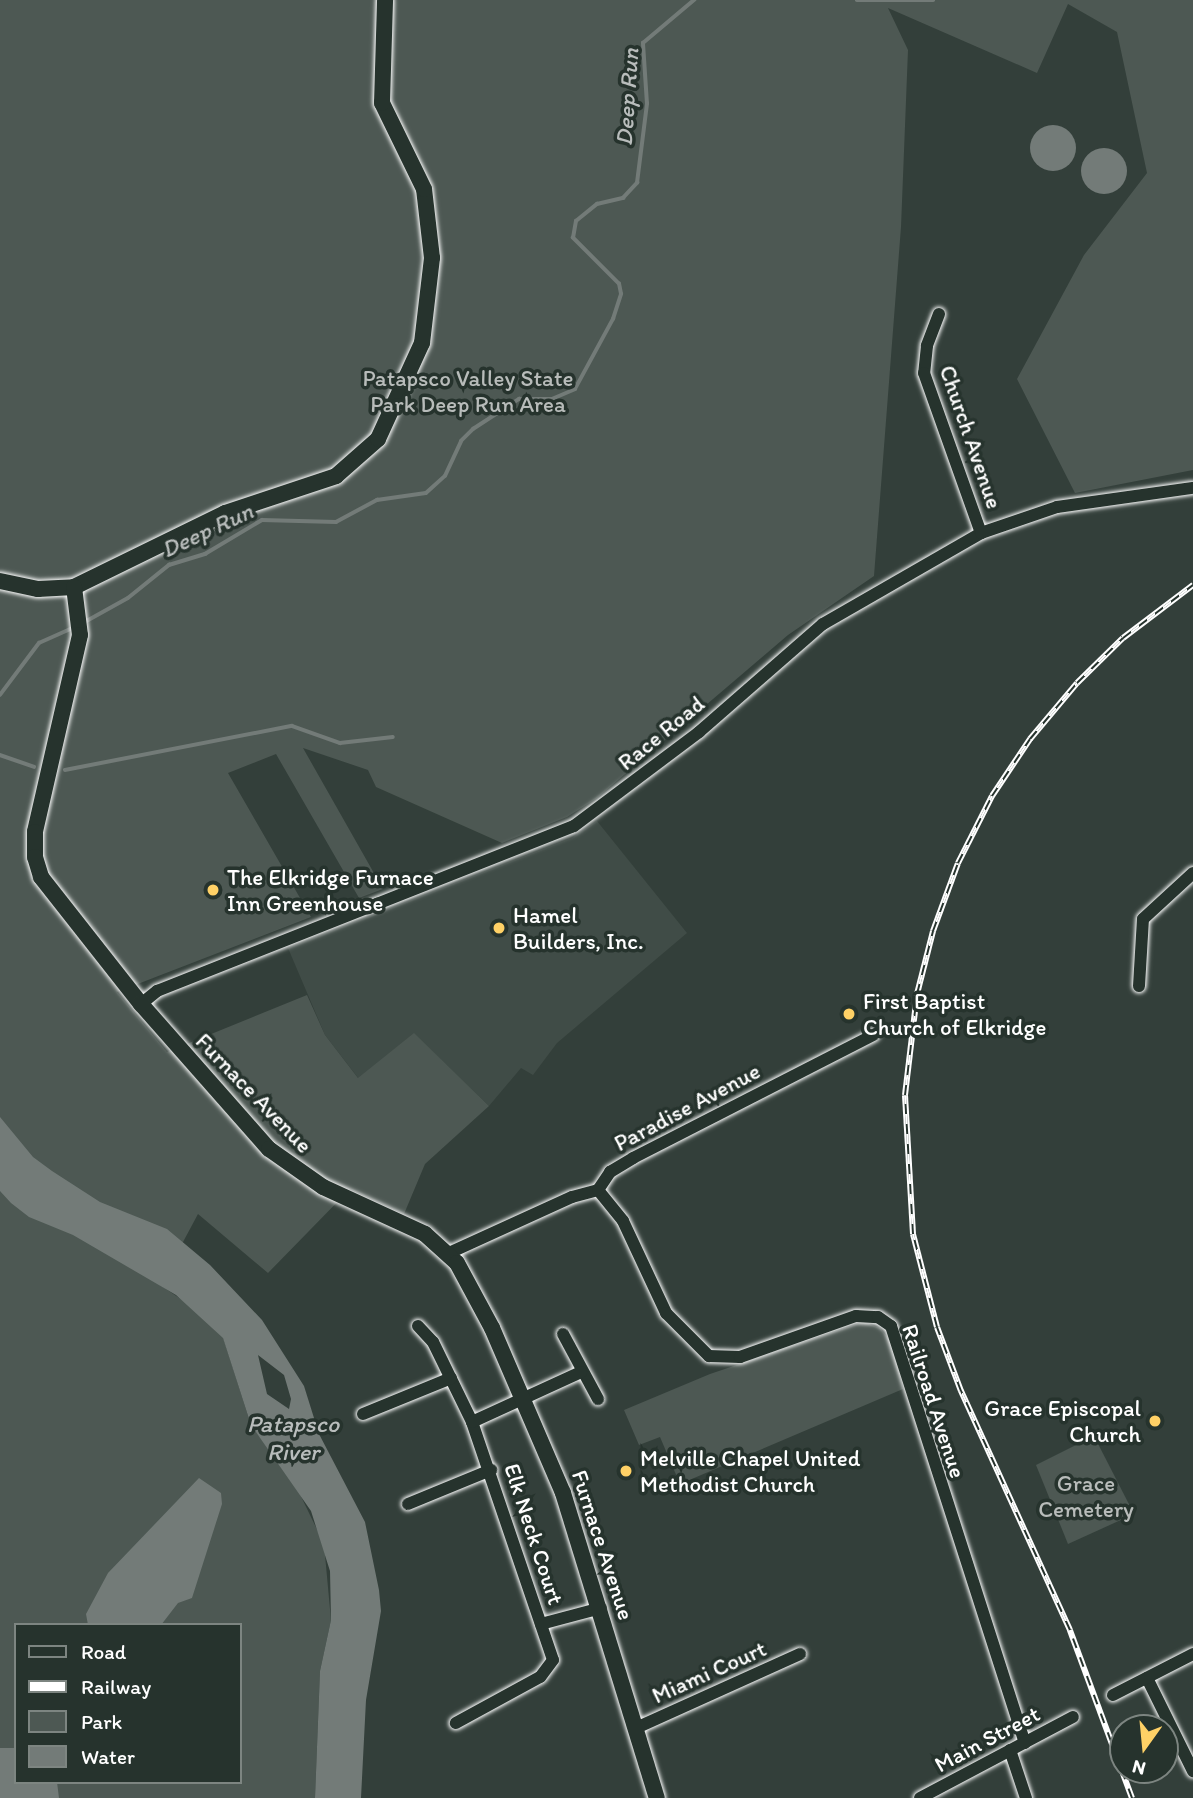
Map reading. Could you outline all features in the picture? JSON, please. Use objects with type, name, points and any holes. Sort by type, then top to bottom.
[{"type":"street","points":[[0,581],[38,589],[74,587],[225,513],[336,476],[364,454],[388,423],[422,342],[432,258],[424,189],[382,103],[385,0]]},
{"type":"street","name":"Church Avenue","points":[[939,314],[926,346],[924,373],[981,533]]},
{"type":"street","name":"Race Road","points":[[141,1004],[157,991],[573,826],[699,732],[822,624],[981,533],[1057,507],[1193,488]]},
{"type":"street","name":"Furnace Avenue","points":[[74,587],[81,615],[80,635],[40,807],[35,857],[50,890],[141,1004],[284,1162],[331,1192],[414,1227],[449,1253],[476,1296],[568,1505],[657,1798]]},
{"type":"street","points":[[1139,986],[1143,919],[1193,873]]},
{"type":"street","name":"Paradise Avenue","points":[[449,1253],[572,1197],[598,1190],[610,1172],[633,1158],[873,1035]]},
{"type":"street","name":"Railroad Avenue","points":[[598,1190],[624,1221],[666,1313],[709,1356],[740,1357],[856,1316],[878,1317],[891,1326],[1025,1743]]},
{"type":"street","name":"Elk Neck Court","points":[[418,1326],[433,1342],[472,1422],[491,1470],[553,1660],[540,1677],[456,1723]]},
{"type":"street","points":[[563,1334],[581,1372],[598,1399]]},
{"type":"street","points":[[472,1422],[581,1372]]},
{"type":"street","points":[[363,1414],[451,1378]]},
{"type":"street","points":[[408,1504],[491,1470]]},
{"type":"street","points":[[541,1624],[601,1608]]},
{"type":"street","name":"Miami Court","points":[[636,1728],[800,1654]]},
{"type":"street","points":[[1113,1695],[1193,1654]]},
{"type":"street","points":[[1147,1678],[1193,1771]]},
{"type":"street","name":"Main Street","points":[[920,1798],[1073,1717]]},
{"type":"street","points":[[1010,1750],[1026,1798]]},
{"type":"shaded area","points":[[597,821],[687,933],[557,1043],[533,1075],[521,1068],[489,1106],[414,1034],[359,1079],[325,1035],[288,948],[572,838]]},
{"type":"green space","name":"Patapsco Valley State Park Deep Run Area","points":[[0,0],[1193,0],[1193,470],[1075,493],[1017,379],[1084,255],[1147,173],[1117,32],[1068,4],[1037,73],[888,8],[908,50],[901,227],[874,576],[788,635],[597,798],[567,817],[502,843],[376,787],[368,770],[303,748],[383,889],[359,898],[276,754],[228,773],[311,917],[117,992],[167,1052],[307,995],[325,1035],[358,1078],[414,1033],[489,1106],[425,1164],[404,1214],[350,1189],[268,1273],[198,1214],[160,1285],[194,1308],[223,1337],[251,1425],[296,1486],[324,1544],[331,1620],[320,1671],[315,1798],[0,1798]]},
{"type":"green space","points":[[863,1322],[880,1328],[891,1342],[903,1389],[680,1484],[660,1437],[639,1445],[624,1410],[710,1374]]},
{"type":"green space","name":"Grace Cemetery","points":[[1094,1436],[1134,1514],[1068,1544],[1036,1465]]},
{"type":"water","points":[[1053,125],[1069,132],[1076,148],[1069,164],[1053,171],[1037,164],[1030,148],[1037,132]]},
{"type":"water","points":[[1104,148],[1120,155],[1127,171],[1120,187],[1104,194],[1088,187],[1081,171],[1088,155]]},
{"type":"water","name":"Patapsco River","points":[[0,1117],[33,1157],[52,1171],[100,1202],[167,1229],[210,1265],[262,1320],[304,1386],[319,1434],[365,1522],[379,1590],[381,1611],[366,1700],[361,1798],[315,1798],[320,1671],[331,1620],[330,1571],[311,1511],[251,1425],[223,1338],[176,1295],[73,1235],[29,1217],[0,1191]],"holes":[[[258,1355],[284,1375],[291,1399],[289,1409],[267,1394]]]},
{"type":"water","points":[[199,1478],[221,1493],[222,1504],[192,1598],[178,1603],[163,1623],[88,1623],[86,1614],[108,1573]]},
{"type":"water","points":[[0,1748],[14,1748],[14,1784],[57,1784],[59,1798],[0,1798]]},
{"type":"waterway","name":"Deep Run","points":[[83,623],[128,598],[169,565],[205,554],[262,520],[336,522],[377,500],[426,493],[445,476],[461,441],[473,429],[519,399],[552,399],[575,389],[613,319],[621,294],[619,284],[573,238],[576,221],[597,204],[623,198],[637,183],[647,104],[643,43],[694,0]]},
{"type":"waterway","name":"Deep Run","points":[[857,0],[933,0]]},
{"type":"waterway","name":"Deep Run","points":[[0,695],[39,643],[73,628]]},
{"type":"waterway","points":[[65,770],[292,726],[340,743],[393,737]]},
{"type":"waterway","points":[[0,755],[34,767]]},
{"type":"railway","points":[[1132,1798],[1070,1630],[961,1391],[937,1327],[913,1234],[905,1095],[917,994],[933,931],[958,863],[992,796],[1030,739],[1077,683],[1123,638],[1193,585]]},
{"type":"place","name":"The Elkridge Furnace Inn Greenhouse","points":[[213,890]]},
{"type":"place","name":"Hamel Builders, Inc.","points":[[499,928]]},
{"type":"place","name":"First Baptist Church of Elkridge","points":[[849,1014]]},
{"type":"place","name":"Grace Episcopal Church","points":[[1155,1421]]},
{"type":"place","name":"Melville Chapel United Methodist Church","points":[[626,1471]]}]
